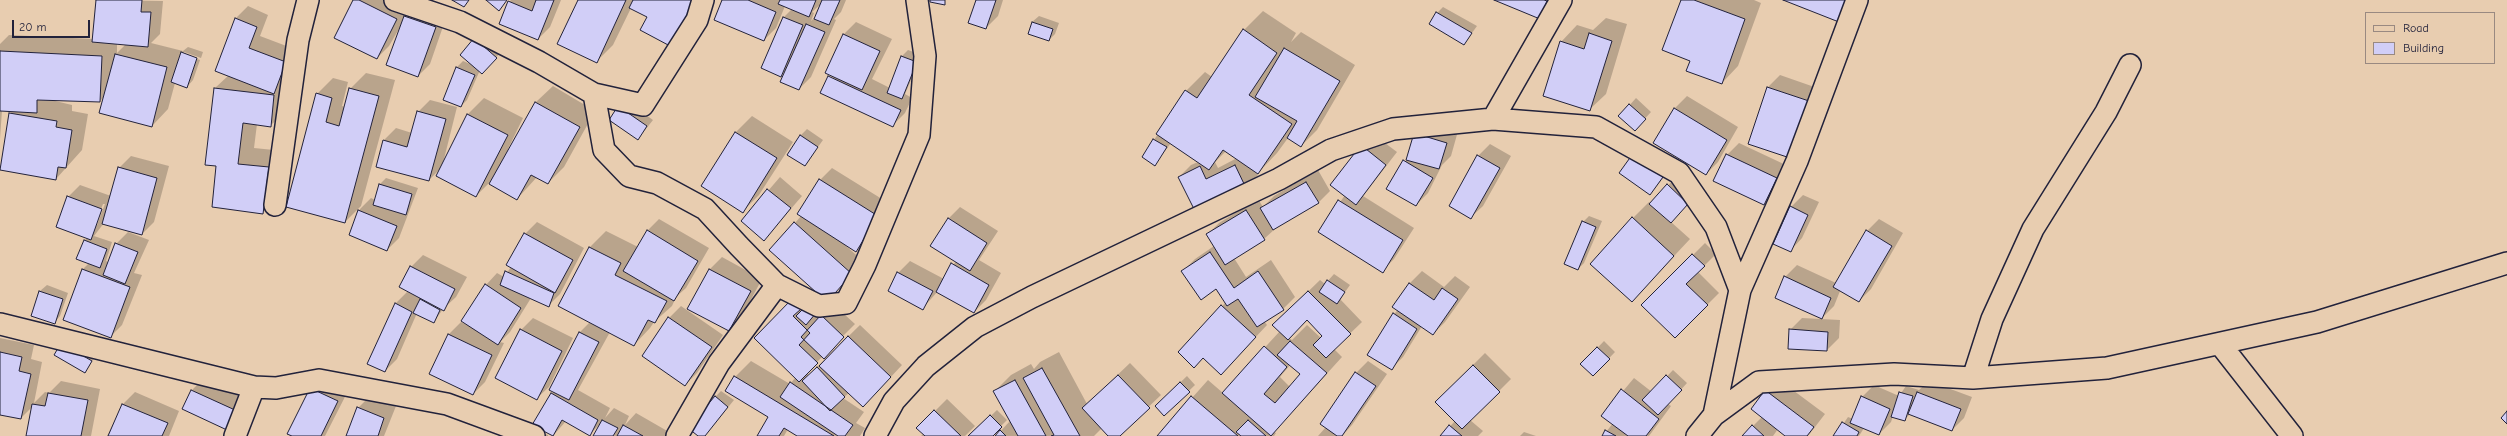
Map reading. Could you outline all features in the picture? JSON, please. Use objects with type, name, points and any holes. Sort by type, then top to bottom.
[{"type":"street","points":[[275,205],[298,40],[308,0]]},
{"type":"street","points":[[395,0],[460,22],[594,94],[643,105],[697,20],[703,0]]},
{"type":"street","points":[[594,94],[604,150],[629,176],[657,183],[705,209],[777,284],[819,306],[846,303],[866,265],[919,135],[924,56],[917,0]]},
{"type":"street","points":[[1493,119],[1561,0]]},
{"type":"street","points":[[1714,415],[1740,290],[1797,161],[1857,0]]},
{"type":"street","points":[[1973,378],[1992,319],[2033,229],[2106,112],[2130,65]]},
{"type":"street","points":[[875,436],[894,401],[926,366],[975,327],[1032,297],[1279,179],[1331,150],[1393,130],[1493,119],[1596,126],[1679,173],[1716,227],[1740,290]]},
{"type":"street","points":[[1697,436],[1714,415],[1760,382],[1894,374],[1973,378],[2107,368],[2317,322],[2507,262]]},
{"type":"street","points":[[677,436],[719,363],[777,284]]},
{"type":"street","points":[[0,324],[254,387],[276,388],[319,380],[447,404],[534,436]]},
{"type":"street","points":[[2220,344],[2292,436]]},
{"type":"street","points":[[235,436],[254,387]]},
{"type":"building","points":[[96,0],[142,0],[141,12],[151,12],[148,47],[92,42]]},
{"type":"building","points":[[353,0],[359,0],[397,19],[377,59],[334,38]]},
{"type":"building","points":[[452,0],[469,0],[464,7]]},
{"type":"building","points":[[486,0],[507,0],[499,11]]},
{"type":"building","points":[[536,0],[554,0],[538,40],[499,24],[508,1],[532,11]]},
{"type":"building","points":[[578,0],[626,0],[597,63],[557,44]]},
{"type":"building","points":[[633,0],[695,0],[670,46],[640,30],[647,17],[629,8]]},
{"type":"building","points":[[722,0],[748,0],[776,12],[764,41],[714,20]]},
{"type":"building","points":[[780,0],[816,0],[809,17],[778,4]]},
{"type":"building","points":[[822,0],[840,0],[829,25],[814,19]]},
{"type":"building","points":[[930,0],[945,0],[945,5],[930,2]]},
{"type":"building","points":[[976,0],[996,0],[986,29],[968,23]]},
{"type":"building","points":[[1494,0],[1544,0],[1547,1],[1540,19]]},
{"type":"building","points":[[1681,0],[1694,0],[1745,19],[1722,84],[1686,71],[1690,61],[1662,50]]},
{"type":"building","points":[[1783,0],[1846,0],[1852,2],[1844,24]]},
{"type":"building","points":[[1436,12],[1472,33],[1464,45],[1429,24]]},
{"type":"building","points":[[404,16],[436,27],[418,77],[386,65]]},
{"type":"building","points":[[783,17],[803,25],[781,77],[761,68]]},
{"type":"building","points":[[235,18],[257,27],[249,48],[286,62],[274,94],[215,71]]},
{"type":"building","points":[[1032,22],[1053,29],[1049,41],[1028,34]]},
{"type":"building","points":[[806,24],[825,32],[799,90],[780,82]]},
{"type":"building","points":[[1243,29],[1277,53],[1249,95],[1292,124],[1258,174],[1223,150],[1209,170],[1156,134],[1185,90],[1197,98]]},
{"type":"building","points":[[1589,33],[1612,41],[1590,111],[1543,96],[1560,41],[1584,49]]},
{"type":"building","points":[[843,34],[880,51],[862,90],[825,73]]},
{"type":"building","points":[[474,38],[497,58],[482,74],[460,55]]},
{"type":"building","points":[[1284,48],[1340,81],[1301,147],[1287,138],[1297,121],[1255,97]]},
{"type":"building","points":[[0,51],[102,56],[100,102],[37,100],[37,113],[0,111]]},
{"type":"building","points":[[181,52],[197,58],[187,88],[171,82]]},
{"type":"building","points":[[115,54],[167,67],[152,127],[99,113]]},
{"type":"building","points":[[901,56],[917,62],[902,99],[887,93]]},
{"type":"building","points":[[456,67],[475,75],[461,107],[443,100]]},
{"type":"building","points":[[828,76],[901,110],[893,127],[820,93]]},
{"type":"building","points":[[1767,87],[1812,102],[1793,159],[1748,144]]},
{"type":"building","points":[[214,88],[274,95],[271,127],[243,123],[238,164],[269,167],[263,214],[212,207],[216,166],[205,165]]},
{"type":"building","points":[[349,88],[379,96],[345,223],[286,207],[316,93],[332,98],[326,122],[339,126]]},
{"type":"building","points":[[535,102],[580,127],[548,184],[531,175],[517,200],[489,184]]},
{"type":"building","points":[[1629,104],[1646,119],[1635,131],[1618,116]]},
{"type":"building","points":[[618,106],[647,126],[638,140],[609,120]]},
{"type":"building","points":[[1674,108],[1727,140],[1706,175],[1653,143]]},
{"type":"building","points":[[417,111],[446,119],[429,181],[376,167],[383,140],[407,147]]},
{"type":"building","points":[[9,113],[57,121],[56,127],[72,130],[66,168],[58,167],[56,180],[0,170]]},
{"type":"building","points":[[467,114],[508,135],[476,197],[436,176]]},
{"type":"building","points":[[735,132],[777,158],[743,213],[701,186]]},
{"type":"building","points":[[1414,133],[1447,143],[1439,169],[1406,160]]},
{"type":"building","points":[[800,135],[818,147],[805,166],[787,155]]},
{"type":"building","points":[[1153,139],[1167,147],[1155,166],[1142,157]]},
{"type":"building","points":[[1361,145],[1386,165],[1356,205],[1330,185]]},
{"type":"building","points":[[1726,154],[1777,178],[1764,205],[1713,181]]},
{"type":"building","points":[[1477,155],[1500,168],[1471,219],[1449,206]]},
{"type":"building","points":[[1632,155],[1663,177],[1650,195],[1619,173]]},
{"type":"building","points":[[1403,160],[1433,178],[1416,206],[1386,189]]},
{"type":"building","points":[[1235,165],[1246,188],[1196,213],[1178,177],[1200,166],[1206,179]]},
{"type":"building","points":[[118,167],[157,178],[142,235],[102,224]]},
{"type":"building","points":[[819,179],[878,216],[856,252],[797,214]]},
{"type":"building","points":[[1306,182],[1319,203],[1273,230],[1260,208]]},
{"type":"building","points":[[379,184],[412,194],[406,215],[373,205]]},
{"type":"building","points":[[1667,184],[1688,204],[1671,223],[1649,204]]},
{"type":"building","points":[[767,189],[791,208],[764,241],[741,221]]},
{"type":"building","points":[[67,196],[102,209],[91,240],[56,227]]},
{"type":"building","points":[[1338,200],[1403,240],[1383,273],[1318,232]]},
{"type":"building","points":[[1790,206],[1808,215],[1791,252],[1773,244]]},
{"type":"building","points":[[358,210],[397,226],[387,251],[349,235]]},
{"type":"building","points":[[1246,210],[1265,240],[1225,265],[1206,234]]},
{"type":"building","points":[[1632,217],[1674,256],[1632,302],[1590,264]]},
{"type":"building","points":[[948,218],[987,243],[970,271],[930,246]]},
{"type":"building","points":[[1582,221],[1596,227],[1578,270],[1564,264]]},
{"type":"building","points":[[794,222],[852,274],[827,302],[769,250]]},
{"type":"building","points":[[647,230],[698,261],[674,301],[623,271]]},
{"type":"building","points":[[1866,230],[1892,246],[1859,302],[1833,287]]},
{"type":"building","points":[[524,233],[573,260],[555,293],[506,265]]},
{"type":"building","points":[[84,240],[107,249],[100,268],[76,259]]},
{"type":"building","points":[[115,243],[138,252],[125,284],[103,275]]},
{"type":"building","points":[[589,247],[621,263],[615,275],[667,301],[655,323],[648,320],[634,346],[558,306]]},
{"type":"building","points":[[1210,252],[1234,288],[1258,271],[1284,310],[1257,327],[1238,299],[1227,306],[1216,289],[1201,300],[1181,271]]},
{"type":"building","points":[[1692,254],[1705,266],[1686,284],[1708,305],[1675,338],[1641,305]]},
{"type":"building","points":[[951,263],[989,285],[974,313],[936,292]]},
{"type":"building","points":[[410,266],[455,289],[444,311],[399,287]]},
{"type":"building","points":[[82,269],[130,287],[111,338],[63,320]]},
{"type":"building","points":[[709,269],[751,291],[729,331],[687,309]]},
{"type":"building","points":[[505,271],[554,293],[549,307],[500,285]]},
{"type":"building","points":[[897,272],[933,291],[923,310],[888,291]]},
{"type":"building","points":[[1784,276],[1831,298],[1822,319],[1775,298]]},
{"type":"building","points":[[1327,280],[1345,292],[1337,304],[1319,292]]},
{"type":"building","points":[[1409,283],[1434,300],[1442,288],[1458,299],[1433,335],[1392,307]]},
{"type":"building","points":[[485,284],[521,308],[498,345],[461,321]]},
{"type":"building","points":[[39,291],[63,299],[55,324],[31,316]]},
{"type":"building","points":[[1308,291],[1351,334],[1326,358],[1313,345],[1322,336],[1307,320],[1288,340],[1272,325]]},
{"type":"building","points":[[420,299],[440,310],[434,323],[413,313]]},
{"type":"building","points":[[792,299],[801,309],[793,316],[810,333],[799,345],[818,363],[799,382],[754,338]]},
{"type":"building","points":[[395,303],[412,312],[385,372],[367,364]]},
{"type":"building","points":[[807,305],[816,313],[806,325],[796,316]]},
{"type":"building","points":[[1221,305],[1256,337],[1221,375],[1203,358],[1194,368],[1178,352]]},
{"type":"building","points":[[1393,313],[1417,329],[1392,370],[1367,355]]},
{"type":"building","points":[[821,315],[844,337],[824,359],[801,337]]},
{"type":"building","points":[[668,317],[712,347],[685,386],[642,356]]},
{"type":"building","points":[[520,329],[562,351],[537,400],[495,378]]},
{"type":"building","points":[[1789,329],[1828,332],[1827,351],[1788,349]]},
{"type":"building","points":[[579,332],[599,342],[569,400],[549,390]]},
{"type":"building","points":[[448,334],[492,355],[473,395],[429,374]]},
{"type":"building","points":[[848,336],[891,377],[863,407],[819,366]]},
{"type":"building","points":[[1290,341],[1327,373],[1271,436],[1222,393],[1264,346],[1287,367],[1264,394],[1275,403],[1300,374],[1277,355]]},
{"type":"building","points":[[61,343],[92,361],[85,373],[54,355]]},
{"type":"building","points":[[1597,347],[1610,359],[1593,376],[1580,364]]},
{"type":"building","points":[[0,352],[22,357],[19,371],[31,374],[21,419],[0,415]]},
{"type":"building","points":[[1473,365],[1500,392],[1462,429],[1435,402]]},
{"type":"building","points":[[817,367],[845,397],[830,411],[802,381]]},
{"type":"building","points":[[1042,368],[1080,436],[1051,436],[1054,435],[1023,378]]},
{"type":"building","points":[[1355,372],[1376,386],[1342,436],[1337,436],[1320,424]]},
{"type":"building","points":[[1118,375],[1150,408],[1120,436],[1108,436],[1082,408]]},
{"type":"building","points":[[1666,375],[1682,390],[1658,415],[1642,400]]},
{"type":"building","points":[[734,376],[834,436],[797,436],[784,428],[779,436],[757,436],[768,417],[725,391]]},
{"type":"building","points":[[1015,380],[1046,436],[1018,436],[993,391]]},
{"type":"building","points":[[790,382],[853,425],[845,436],[838,436],[780,397]]},
{"type":"building","points":[[1180,382],[1190,392],[1164,416],[1155,406]]},
{"type":"building","points":[[310,388],[338,401],[321,436],[292,436],[287,434]]},
{"type":"building","points":[[1621,389],[1659,419],[1646,436],[1628,436],[1601,416]]},
{"type":"building","points":[[191,390],[235,410],[227,430],[182,409]]},
{"type":"building","points":[[1765,390],[1814,427],[1807,436],[1785,436],[1751,409]]},
{"type":"building","points":[[1899,392],[1913,396],[1905,421],[1891,417]]},
{"type":"building","points":[[1917,392],[1961,409],[1952,431],[1908,414]]},
{"type":"building","points":[[48,393],[88,400],[81,436],[26,436],[32,404],[45,406]]},
{"type":"building","points":[[551,393],[598,420],[590,436],[562,420],[553,436],[532,425]]},
{"type":"building","points":[[715,396],[728,407],[705,436],[698,436],[688,428]]},
{"type":"building","points":[[1191,396],[1238,436],[1157,436]]},
{"type":"building","points":[[1861,396],[1890,409],[1879,435],[1850,423]]},
{"type":"building","points":[[122,404],[168,423],[162,436],[108,436]]},
{"type":"building","points":[[357,407],[384,418],[378,436],[346,436]]},
{"type":"building","points":[[934,410],[961,436],[925,436],[916,428]]},
{"type":"building","points":[[2507,411],[2507,424],[2501,418]]},
{"type":"building","points":[[990,415],[1002,427],[993,436],[968,436]]},
{"type":"building","points":[[602,420],[618,428],[613,436],[593,436]]},
{"type":"building","points":[[1248,420],[1266,436],[1241,436],[1236,432]]},
{"type":"building","points":[[1842,422],[1859,432],[1857,436],[1833,436]]},
{"type":"building","points":[[623,425],[643,436],[617,436]]},
{"type":"building","points":[[1449,425],[1462,436],[1440,436]]},
{"type":"building","points":[[1752,425],[1764,436],[1742,436]]},
{"type":"building","points":[[1000,430],[1006,436],[995,436]]},
{"type":"building","points":[[1605,430],[1616,436],[1602,436]]}]
